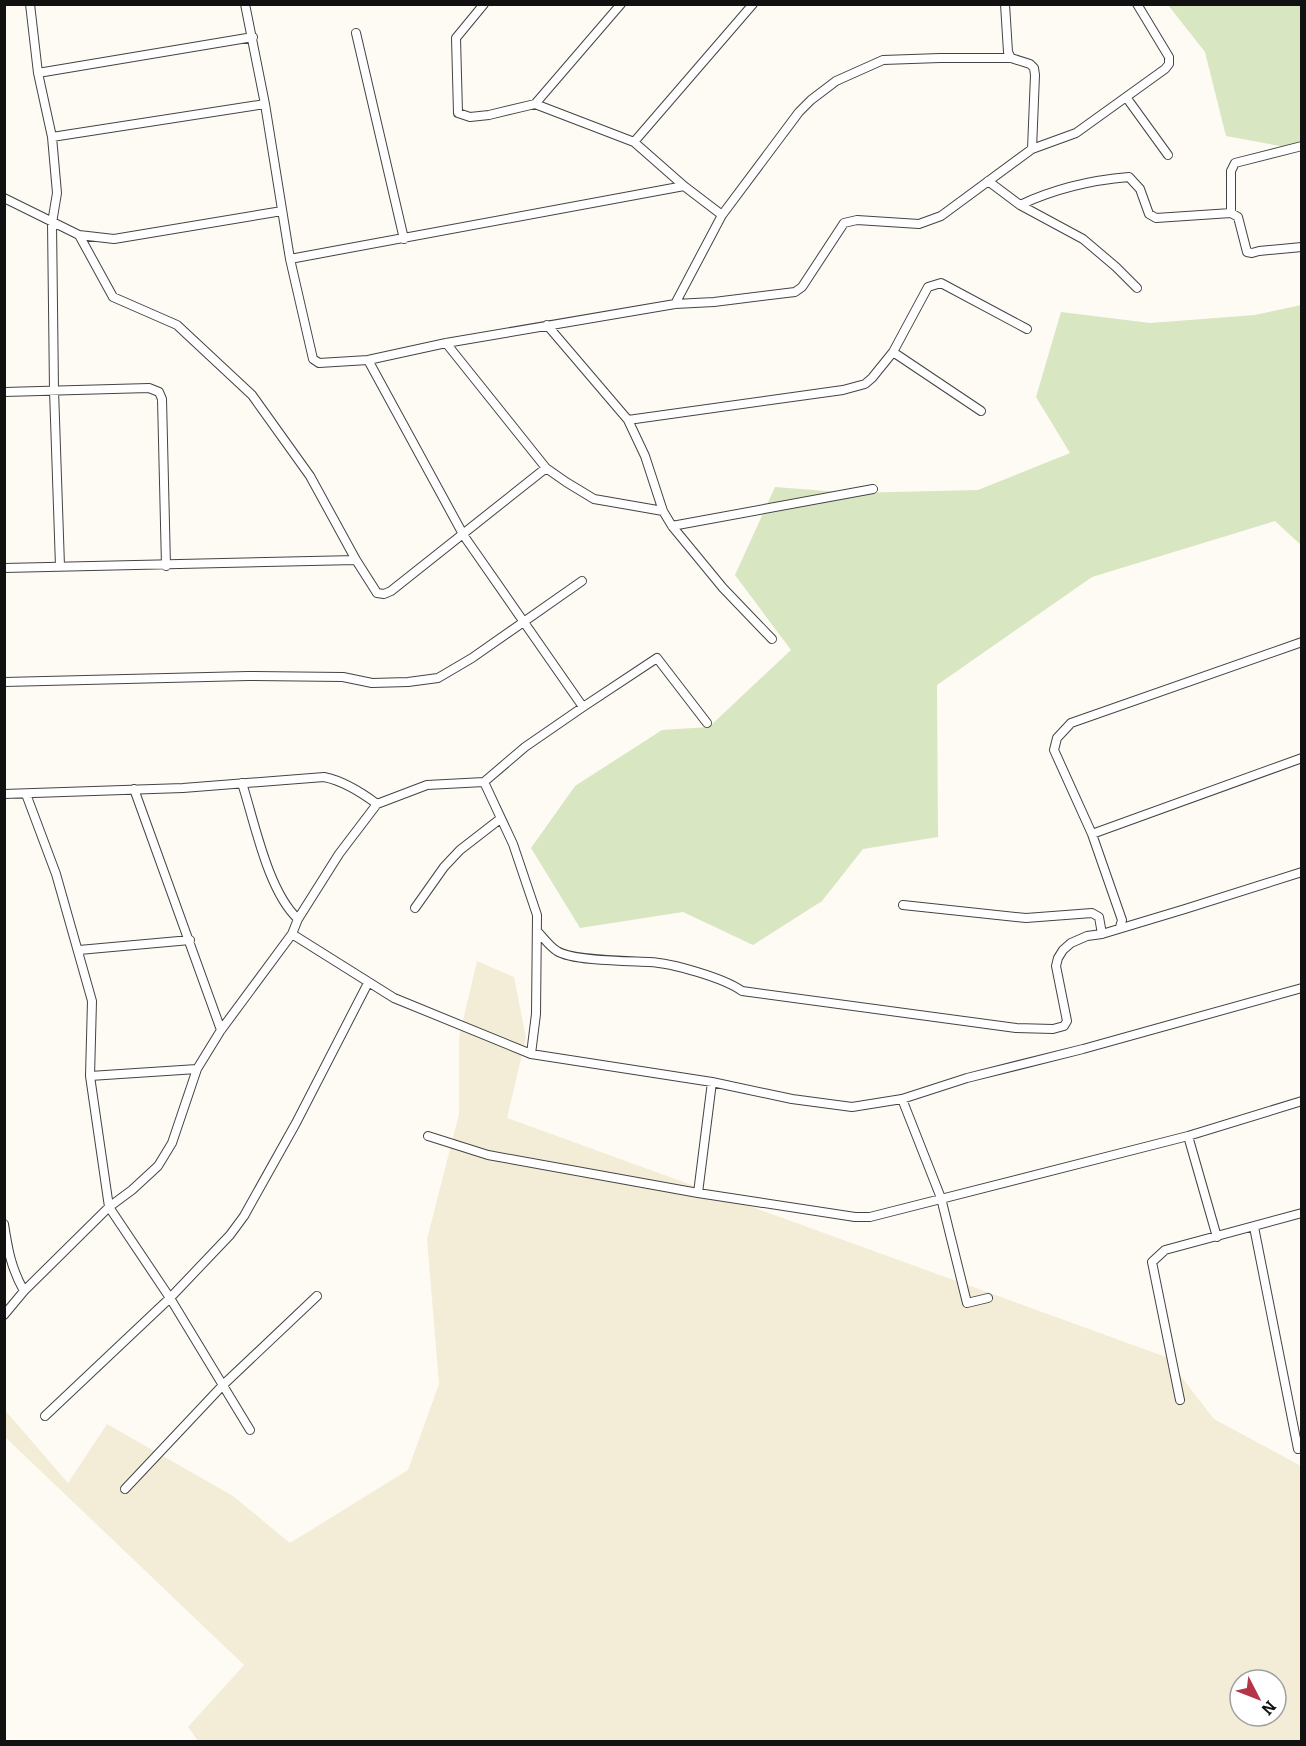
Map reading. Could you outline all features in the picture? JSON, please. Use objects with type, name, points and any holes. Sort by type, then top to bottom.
[{"type":"street","points":[[30,4],[38,74],[52,137],[57,193],[52,223],[54,390],[60,566]]},
{"type":"street","points":[[246,4],[266,104],[290,259],[313,359],[319,363],[368,360],[446,343],[675,304],[714,302],[795,292],[802,287],[844,223],[857,220],[919,224],[940,216],[1032,149],[1076,134],[1165,69],[1169,64],[1168,57],[1137,4]]},
{"type":"street","points":[[484,4],[456,38],[458,113],[470,117],[489,115],[535,104],[634,142],[684,186],[722,215]]},
{"type":"street","points":[[535,104],[621,4]]},
{"type":"street","points":[[634,142],[753,4]]},
{"type":"street","points":[[1005,4],[1008,52],[1011,58]]},
{"type":"street","points":[[356,33],[404,238]]},
{"type":"street","points":[[38,74],[253,37]]},
{"type":"street","points":[[675,304],[722,215],[799,112],[836,81],[883,60],[1011,58],[1030,64],[1034,68],[1032,149]]},
{"type":"street","points":[[1126,97],[1168,155]]},
{"type":"street","points":[[52,137],[266,104]]},
{"type":"street","points":[[1232,213],[1232,171],[1235,163],[1302,146]]},
{"type":"street","points":[[1020,205],[1037,197],[1089,182],[1129,177],[1140,189],[1149,214],[1156,218],[1232,213],[1239,217],[1246,252],[1302,247]]},
{"type":"street","points":[[988,181],[1020,205],[1083,239],[1137,288]]},
{"type":"street","points":[[290,259],[684,186]]},
{"type":"street","points":[[4,198],[79,235],[114,238],[282,211]]},
{"type":"street","points":[[79,235],[113,297],[177,324],[252,395],[310,476],[356,560],[377,593],[384,594],[464,536],[546,468]]},
{"type":"street","points":[[628,420],[843,390],[865,384],[893,352],[928,287],[941,283],[1027,329]]},
{"type":"street","points":[[547,325],[628,420],[645,456],[663,511],[672,526],[723,588],[772,639]]},
{"type":"street","points":[[446,343],[546,468],[594,499],[663,511]]},
{"type":"street","points":[[893,352],[981,411]]},
{"type":"street","points":[[368,360],[464,536],[583,706]]},
{"type":"street","points":[[4,392],[149,388],[159,392],[162,399],[166,566]]},
{"type":"street","points":[[672,526],[873,489]]},
{"type":"street","points":[[4,568],[356,560]]},
{"type":"street","points":[[4,682],[260,676],[343,677],[372,682],[408,682],[438,678],[582,581]]},
{"type":"street","points":[[1120,927],[1122,920],[1092,834],[1054,750],[1057,738],[1071,723],[1302,642]]},
{"type":"street","points":[[4,1315],[24,1291],[109,1207],[158,1166],[172,1143],[197,1069],[221,1030],[292,934],[298,919],[339,854],[376,804],[427,785],[484,782],[525,747],[657,658],[707,723]]},
{"type":"street","points":[[1092,834],[1302,758]]},
{"type":"street","points":[[4,794],[183,788],[324,777],[343,783],[376,804]]},
{"type":"street","points":[[484,782],[527,881],[537,915],[536,1014],[531,1054]]},
{"type":"street","points":[[242,783],[273,882],[287,909],[298,919]]},
{"type":"street","points":[[134,789],[221,1030]]},
{"type":"street","points":[[26,794],[56,874],[92,1001],[90,1076],[109,1207],[170,1298],[250,1430]]},
{"type":"street","points":[[415,908],[444,867],[460,850],[500,819]]},
{"type":"street","points":[[537,931],[558,952],[611,961],[652,962],[717,979],[732,984],[742,991],[1016,1028],[1053,1029],[1064,1026],[1067,1021],[1056,966],[1058,958],[1071,943],[1087,936],[1102,934],[1302,872]]},
{"type":"street","points":[[903,905],[1026,918],[1092,913],[1099,917],[1102,934]]},
{"type":"street","points":[[292,934],[394,998],[531,1054],[712,1082],[792,1099],[852,1107],[902,1099],[967,1078],[1083,1049],[1302,988]]},
{"type":"street","points":[[78,950],[190,940]]},
{"type":"street","points":[[45,1416],[170,1298],[230,1235],[244,1216],[296,1123],[368,982]]},
{"type":"street","points":[[90,1076],[197,1069]]},
{"type":"street","points":[[698,1193],[712,1082]]},
{"type":"street","points":[[902,1099],[941,1198],[967,1303],[988,1298]]},
{"type":"street","points":[[428,1136],[488,1155],[698,1193],[855,1217],[870,1217],[1188,1136],[1302,1101]]},
{"type":"street","points":[[1188,1136],[1217,1236]]},
{"type":"street","points":[[1180,1400],[1152,1262],[1165,1250],[1302,1213]]},
{"type":"street","points":[[4,1224],[7,1253],[14,1274],[24,1291]]},
{"type":"street","points":[[1254,1227],[1299,1449]]},
{"type":"street","points":[[125,1489],[223,1385],[317,1296]]},
{"type":"shaded area","points":[[477,961],[514,977],[526,1038],[507,1118],[1166,1357],[1214,1419],[1301,1466],[1301,1741],[198,1741],[188,1727],[244,1665],[5,1437],[4,1409],[68,1483],[107,1424],[233,1496],[290,1543],[408,1470],[439,1384],[427,1239],[459,1114],[459,1037]]},
{"type":"green space","points":[[1168,5],[1301,5],[1301,150],[1226,136],[1205,52]]},
{"type":"green space","points":[[1301,305],[1301,545],[1275,521],[1092,577],[937,685],[938,837],[863,849],[822,901],[753,945],[683,912],[580,928],[531,848],[575,786],[662,730],[709,727],[791,650],[735,575],[775,487],[852,493],[978,490],[1070,453],[1036,397],[1061,312],[1150,323],[1255,315]]}]
